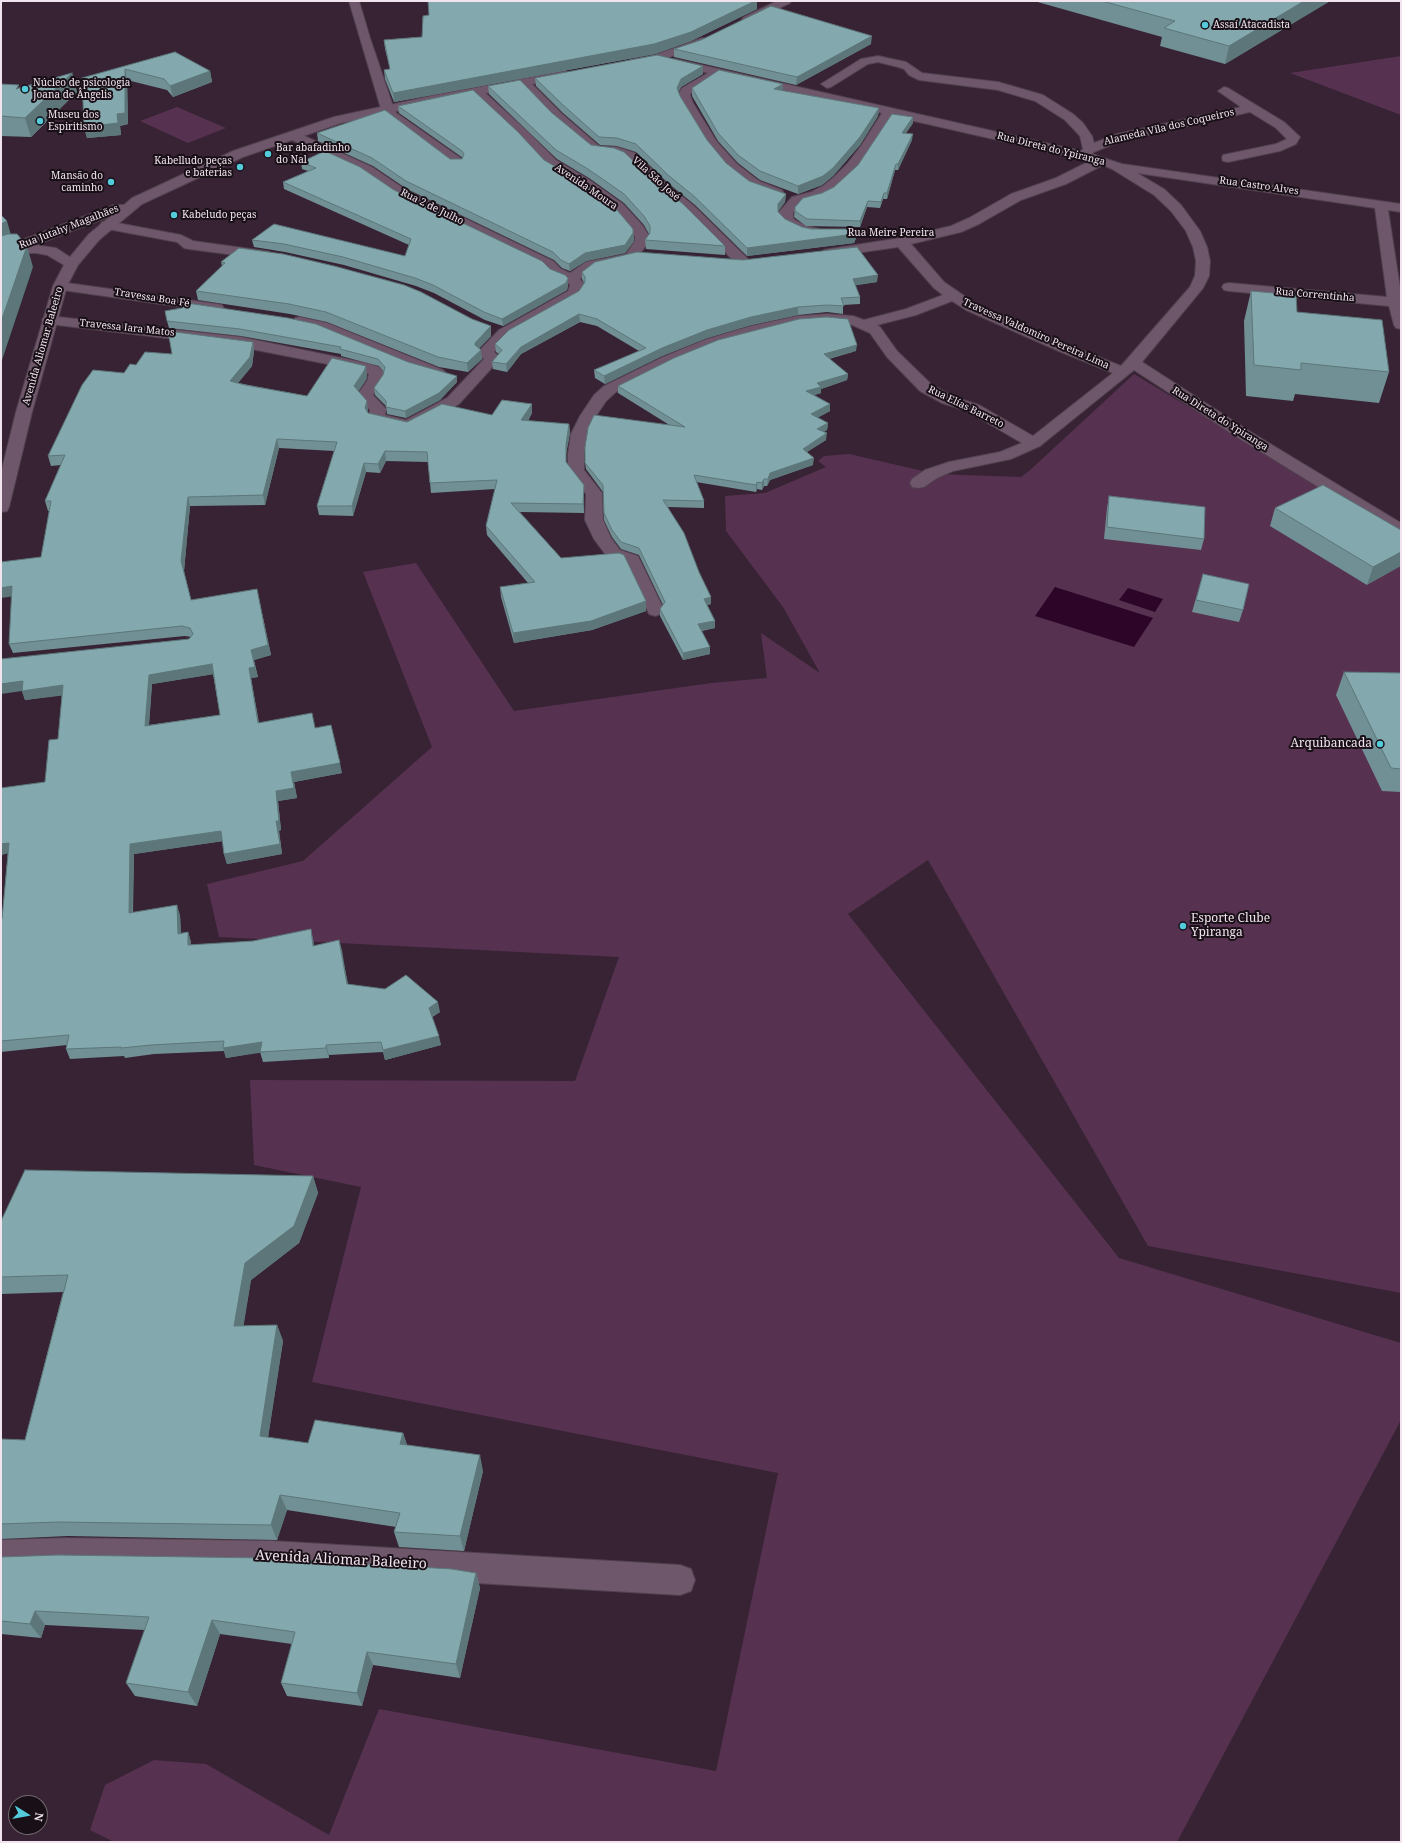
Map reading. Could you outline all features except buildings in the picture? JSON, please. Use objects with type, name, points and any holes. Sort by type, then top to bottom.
[{"type":"street","points":[[354,1],[387,109],[399,122],[457,162]]},
{"type":"street","points":[[735,26],[786,1]]},
{"type":"street","points":[[618,65],[658,58],[716,35]]},
{"type":"street","name":"Rua Direta do Ypiranga","points":[[658,58],[890,111],[1087,152],[1117,166],[1159,192],[1176,208],[1193,231],[1200,247],[1203,261],[1202,276],[1196,288],[1128,367],[1243,434],[1401,530]]},
{"type":"street","points":[[827,84],[865,61],[878,59],[902,64],[919,76],[998,86],[1021,92],[1039,98],[1070,116],[1086,136],[1087,152]]},
{"type":"street","points":[[717,72],[686,91],[684,95],[687,103],[712,144],[732,167],[754,184],[797,200]]},
{"type":"street","name":"Avenida Aliomar Baleeiro","points":[[2,501],[14,450],[49,320],[60,286],[72,264],[107,225],[137,202],[225,160],[338,120],[387,109],[579,73]]},
{"type":"street","name":"Vila São José","points":[[524,83],[558,117],[596,150],[617,151],[630,156],[656,182],[689,209],[722,244],[749,262],[720,260]]},
{"type":"street","points":[[1224,91],[1294,137],[1292,141],[1280,147],[1228,158]]},
{"type":"street","name":"Avenida Moura","points":[[477,92],[524,135],[551,163],[618,207],[634,224],[642,236],[639,246],[641,255],[591,265],[571,278]]},
{"type":"street","name":"Alameda Vila dos Coqueiros","points":[[1087,152],[1117,138],[1251,108]]},
{"type":"street","points":[[826,233],[802,230],[790,223],[786,218],[786,212],[797,200],[816,195],[828,189],[839,180],[852,167],[890,111]]},
{"type":"street","name":"Rua 2 de Julho","points":[[294,136],[367,170],[401,193],[548,264],[556,272],[571,278]]},
{"type":"street","points":[[815,255],[901,242],[941,233],[974,221],[1016,197],[1061,181],[1102,160]]},
{"type":"street","name":"Rua Castro Alves","points":[[1117,166],[1401,208]]},
{"type":"street","name":"Rua Jutahy Magalhães","points":[[1,252],[137,202]]},
{"type":"street","points":[[1381,205],[1401,325]]},
{"type":"street","points":[[107,225],[182,239],[189,245],[279,256]]},
{"type":"street","name":"Rua Meire Pereira","points":[[870,233],[941,233]]},
{"type":"street","name":"Travessa Valdomiro Pereira Lima","points":[[901,242],[939,285],[971,307],[1004,322],[1128,367]]},
{"type":"street","points":[[1,252],[24,249],[44,250],[56,253],[72,264]]},
{"type":"street","points":[[283,318],[322,326],[415,365],[455,376],[474,379],[493,358],[485,353],[504,333],[572,294],[577,289],[577,284],[571,278]]},
{"type":"street","name":"Travessa Boa Fé","points":[[60,286],[114,292],[230,311]]},
{"type":"street","name":"Rua Correntinha","points":[[1229,287],[1398,303]]},
{"type":"street","points":[[865,324],[911,312],[953,296]]},
{"type":"street","name":"Rua Elías Barreto","points":[[655,610],[632,560],[614,554],[603,539],[594,520],[594,493],[576,471],[576,454],[579,434],[588,416],[600,398],[610,389],[634,376],[712,342],[756,329],[798,320],[827,318],[853,320],[865,324],[875,330],[892,354],[926,388],[948,400],[980,412],[1034,443]]},
{"type":"street","name":"Travessa Iara Matos","points":[[49,320],[241,342],[361,366],[374,370],[377,374],[375,381],[365,395],[378,409],[376,418],[408,425],[453,401],[474,379]]},
{"type":"street","points":[[489,328],[504,333]]},
{"type":"street","points":[[918,483],[931,474],[949,467],[1005,456],[1034,443],[1095,397],[1128,367]]},
{"type":"street","name":"Avenida Aliomar Baleeiro","points":[[1,1556],[68,1553],[272,1556],[680,1580]]},
{"type":"shaded area","points":[[1401,56],[1401,115],[1290,73]]},
{"type":"shaded area","points":[[177,107],[226,128],[188,143],[140,121]]},
{"type":"shaded area","points":[[1134,374],[1401,535],[1401,1293],[1148,1246],[928,860],[848,914],[1119,1258],[1401,1343],[1401,1420],[1177,1842],[114,1842],[90,1830],[105,1785],[154,1760],[206,1764],[329,1835],[379,1709],[716,1771],[778,1473],[312,1382],[361,1187],[254,1165],[250,1080],[575,1081],[619,957],[219,937],[207,884],[303,861],[432,747],[363,572],[416,563],[514,711],[711,683],[767,678],[761,633],[820,673],[783,607],[726,531],[725,496],[765,493],[826,467],[818,461],[824,456],[849,454],[936,474],[1021,477]]},
{"type":"shaded area","points":[[1055,587],[1153,618],[1134,647],[1035,616]]},
{"type":"shaded area","points":[[1128,588],[1163,599],[1155,612],[1119,600]]},
{"type":"place","name":"Assaí Atacadista","points":[[1205,25]]},
{"type":"place","name":"Núcleo de psicologia Joana de Ângelis","points":[[25,89]]},
{"type":"place","name":"Museu dos Espiritismo","points":[[40,121]]},
{"type":"place","name":"Bar abafadinho do Nal","points":[[268,154]]},
{"type":"place","name":"Kabelludo peças e baterias","points":[[240,167]]},
{"type":"place","name":"Mansão do caminho","points":[[111,182]]},
{"type":"place","name":"Kabeludo peças","points":[[174,215]]},
{"type":"place","name":"Arquibancada","points":[[1380,744]]},
{"type":"place","name":"Esporte Clube Ypiranga","points":[[1183,926]]}]
